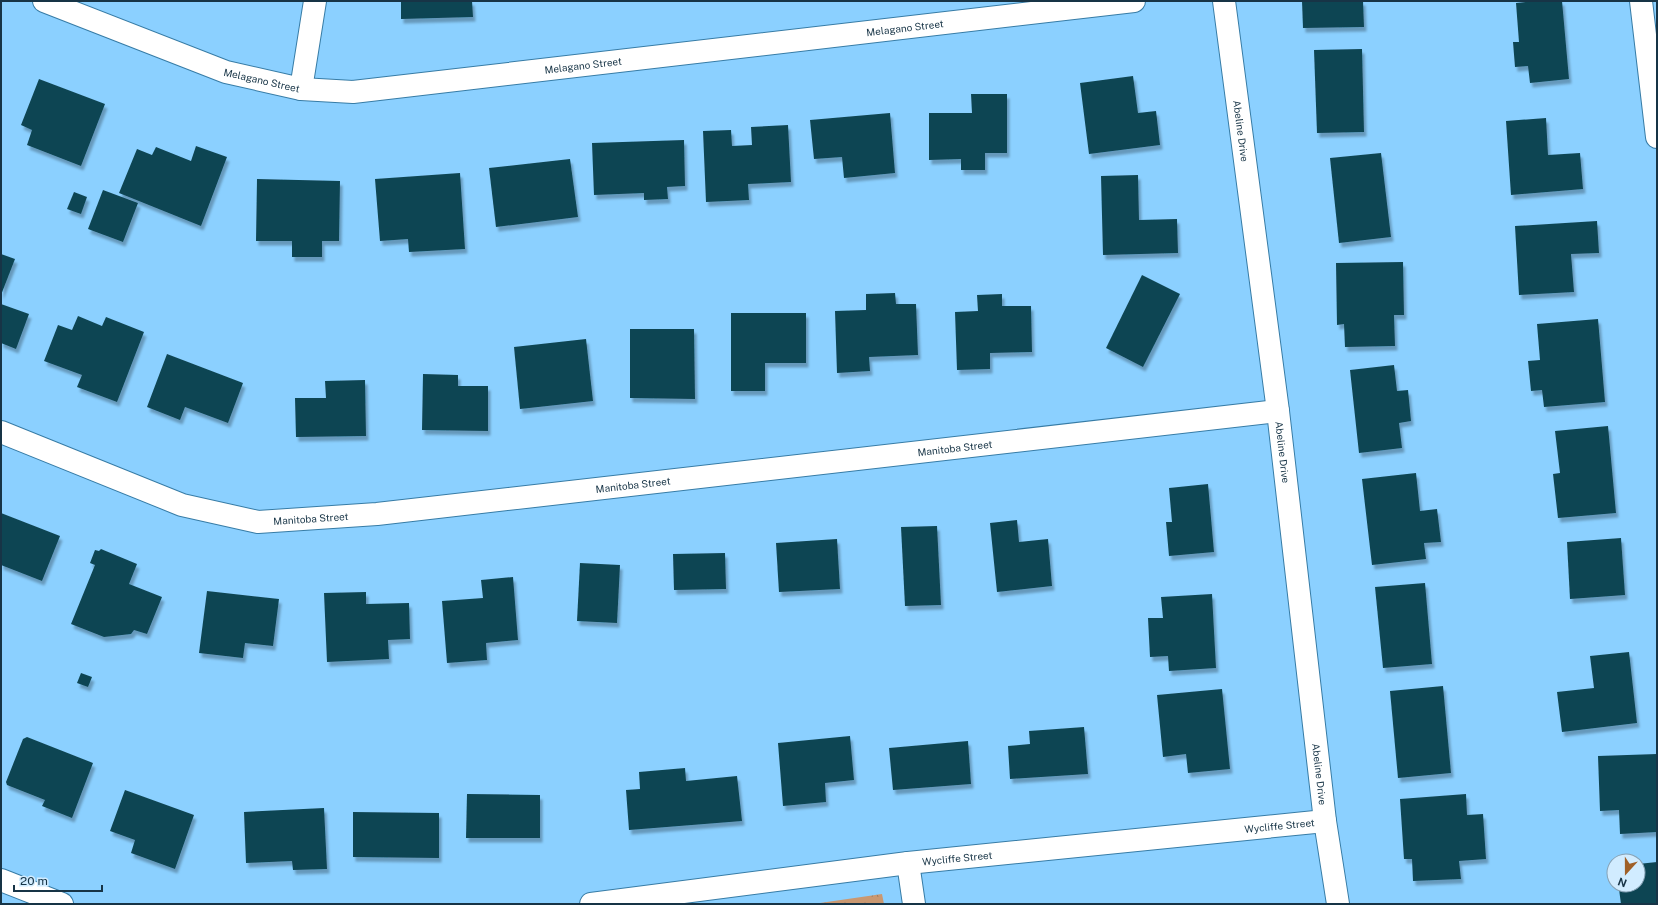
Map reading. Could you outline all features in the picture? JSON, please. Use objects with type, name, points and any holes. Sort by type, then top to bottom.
[{"type":"street","name":"Melagano Street","points":[[44,1],[226,72],[301,89],[353,92],[1134,1]]},
{"type":"street","points":[[301,89],[315,1]]},
{"type":"street","name":"Abeline Drive","points":[[1224,1],[1278,411],[1325,821],[1338,904]]},
{"type":"street","points":[[1640,1],[1657,137]]},
{"type":"street","name":"Manitoba Street","points":[[1,432],[182,505],[258,522],[377,514],[1278,411]]},
{"type":"street","name":"Wycliffe Street","points":[[591,904],[908,864],[1325,821]]},
{"type":"street","points":[[908,864],[914,904]]},
{"type":"street","points":[[1,880],[62,904]]},
{"type":"green space","points":[[882,894],[884,904],[813,904]]},
{"type":"building","points":[[401,1],[472,1],[473,17],[401,19]]},
{"type":"building","points":[[1302,1],[1363,1],[1364,27],[1303,28]]},
{"type":"building","points":[[1534,1],[1562,1],[1569,79],[1530,83],[1528,66],[1515,67],[1513,42],[1519,42],[1516,3]]},
{"type":"building","points":[[1362,49],[1364,132],[1317,133],[1314,50]]},
{"type":"building","points":[[1133,76],[1138,113],[1156,111],[1160,145],[1089,154],[1080,83]]},
{"type":"building","points":[[39,79],[105,104],[81,166],[27,145],[32,130],[21,125]]},
{"type":"building","points":[[971,94],[1007,94],[1007,153],[985,153],[985,170],[961,170],[961,159],[929,160],[929,113],[972,113]]},
{"type":"building","points":[[890,113],[895,173],[844,178],[842,157],[814,159],[810,120]]},
{"type":"building","points":[[1546,118],[1548,155],[1580,153],[1583,189],[1511,195],[1506,121]]},
{"type":"building","points":[[788,125],[791,182],[748,184],[749,200],[706,202],[703,131],[731,130],[732,146],[752,145],[751,127]]},
{"type":"building","points":[[684,140],[685,186],[667,187],[668,199],[644,200],[644,193],[594,195],[592,143]]},
{"type":"building","points":[[196,146],[227,157],[201,226],[119,193],[137,149],[152,155],[156,147],[191,161]]},
{"type":"building","points":[[1381,153],[1391,237],[1339,243],[1330,158]]},
{"type":"building","points":[[570,159],[578,217],[496,227],[489,168]]},
{"type":"building","points":[[460,173],[465,249],[409,252],[408,239],[380,241],[375,179]]},
{"type":"building","points":[[1138,175],[1139,220],[1177,219],[1178,253],[1103,255],[1101,176]]},
{"type":"building","points":[[257,179],[340,181],[339,241],[322,241],[322,257],[292,257],[292,241],[256,241]]},
{"type":"building","points":[[103,190],[138,203],[123,242],[88,229]]},
{"type":"building","points":[[74,192],[87,197],[81,214],[67,209]]},
{"type":"building","points":[[1597,221],[1599,253],[1571,254],[1574,292],[1519,295],[1515,226]]},
{"type":"building","points":[[1,254],[15,259],[1,295]]},
{"type":"building","points":[[1403,262],[1404,315],[1394,315],[1395,346],[1345,347],[1344,324],[1337,325],[1336,263]]},
{"type":"building","points":[[1142,275],[1180,294],[1143,367],[1106,348]]},
{"type":"building","points":[[895,293],[896,304],[916,304],[918,355],[869,357],[870,371],[837,373],[835,311],[866,310],[866,294]]},
{"type":"building","points":[[1002,294],[1002,306],[1031,306],[1032,352],[990,353],[990,369],[957,370],[955,312],[978,311],[977,295]]},
{"type":"building","points":[[1,304],[29,314],[16,349],[1,343]]},
{"type":"building","points":[[731,313],[806,313],[806,363],[765,363],[765,391],[731,391]]},
{"type":"building","points":[[78,316],[102,326],[106,317],[144,332],[117,402],[77,387],[82,375],[44,361],[58,325],[72,330]]},
{"type":"building","points":[[1598,319],[1605,402],[1544,407],[1542,390],[1531,391],[1528,361],[1540,360],[1537,324]]},
{"type":"building","points":[[630,329],[694,329],[695,399],[630,398]]},
{"type":"building","points":[[586,339],[593,401],[520,409],[514,347]]},
{"type":"building","points":[[167,354],[243,383],[228,423],[185,407],[180,420],[147,407]]},
{"type":"building","points":[[1394,365],[1397,391],[1408,390],[1411,421],[1399,423],[1402,448],[1359,453],[1350,370]]},
{"type":"building","points":[[423,374],[458,375],[458,386],[488,386],[488,431],[422,430]]},
{"type":"building","points":[[365,380],[366,436],[296,437],[295,398],[326,398],[325,381]]},
{"type":"building","points":[[1608,426],[1616,513],[1558,518],[1553,474],[1560,473],[1555,431]]},
{"type":"building","points":[[1416,473],[1420,511],[1437,509],[1441,542],[1424,543],[1426,559],[1372,565],[1362,479]]},
{"type":"building","points":[[1208,484],[1214,552],[1169,556],[1166,522],[1172,522],[1169,488]]},
{"type":"building","points":[[1,513],[60,536],[42,581],[1,565]]},
{"type":"building","points":[[1017,520],[1019,542],[1048,539],[1052,586],[997,592],[990,523]]},
{"type":"building","points":[[937,526],[941,605],[905,606],[901,527]]},
{"type":"building","points":[[1621,538],[1625,595],[1570,599],[1567,542]]},
{"type":"building","points":[[837,539],[840,589],[779,592],[776,543]]},
{"type":"building","points":[[101,549],[137,564],[129,584],[162,597],[147,634],[134,630],[131,634],[104,637],[71,624],[95,565],[90,563],[95,550],[99,551]]},
{"type":"building","points":[[725,553],[726,589],[674,590],[673,554]]},
{"type":"building","points":[[580,563],[620,565],[617,623],[577,621]]},
{"type":"building","points":[[513,577],[518,640],[486,643],[487,660],[447,663],[442,601],[483,598],[481,580]]},
{"type":"building","points":[[1425,583],[1432,664],[1383,668],[1375,587]]},
{"type":"building","points":[[207,591],[279,599],[273,646],[245,643],[243,658],[199,653]]},
{"type":"building","points":[[366,592],[366,604],[409,603],[410,639],[388,640],[389,659],[327,662],[324,593]]},
{"type":"building","points":[[1212,594],[1216,668],[1169,671],[1168,656],[1150,657],[1148,618],[1163,618],[1161,597]]},
{"type":"building","points":[[1629,652],[1637,723],[1562,732],[1557,692],[1594,688],[1590,656]]},
{"type":"building","points":[[81,673],[92,677],[88,687],[77,683]]},
{"type":"building","points":[[1443,686],[1451,773],[1398,778],[1390,691]]},
{"type":"building","points":[[1222,689],[1230,769],[1188,773],[1186,754],[1163,757],[1157,695]]},
{"type":"building","points":[[1084,727],[1088,774],[1010,779],[1008,746],[1030,744],[1029,731]]},
{"type":"building","points":[[850,736],[854,780],[825,783],[826,802],[783,806],[778,743]]},
{"type":"building","points":[[27,737],[93,763],[72,818],[42,806],[45,800],[7,785],[6,782],[23,739]]},
{"type":"building","points":[[968,741],[971,784],[893,790],[889,748]]},
{"type":"building","points":[[1657,754],[1657,832],[1620,834],[1619,810],[1600,811],[1598,756]]},
{"type":"building","points":[[685,768],[686,781],[737,776],[742,821],[629,830],[626,790],[640,789],[639,772]]},
{"type":"building","points":[[125,790],[194,815],[175,869],[131,853],[135,840],[110,831]]},
{"type":"building","points":[[467,794],[540,795],[540,838],[466,838]]},
{"type":"building","points":[[1466,794],[1467,815],[1483,814],[1486,859],[1459,861],[1461,879],[1413,881],[1412,859],[1404,859],[1400,799]]},
{"type":"building","points":[[324,808],[327,869],[293,870],[292,861],[246,863],[244,812]]},
{"type":"building","points":[[353,812],[439,813],[439,858],[353,857]]},
{"type":"building","points":[[1657,862],[1657,904],[1621,904],[1620,893],[1646,893],[1646,863]]}]
